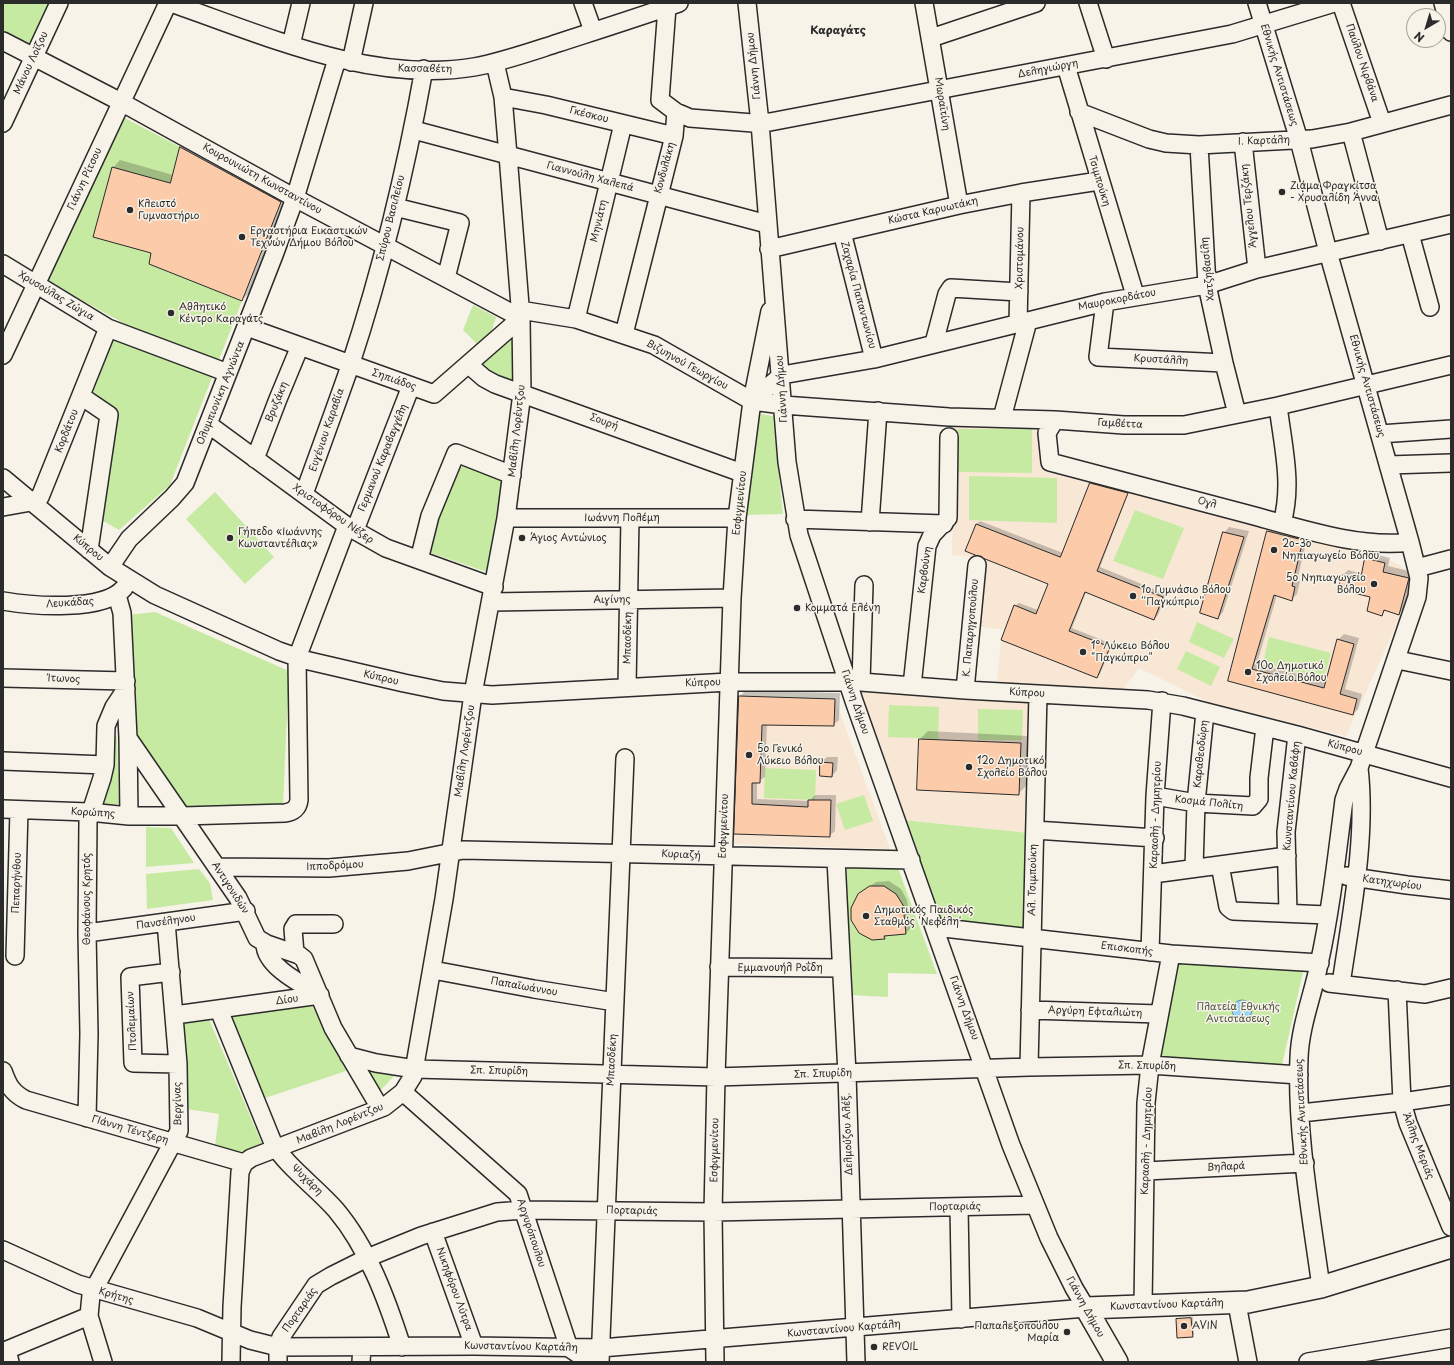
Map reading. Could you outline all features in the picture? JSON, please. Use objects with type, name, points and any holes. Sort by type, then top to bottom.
[{"type":"main road","name":"Κωνσταντίνου Καρτάλη","points":[[1086,1308],[1143,1305],[1237,1304],[1321,1287],[1451,1247]]},
{"type":"main road","name":"Γιάννη Δήμου","points":[[1086,1308],[1117,1362]]},
{"type":"street","name":"Μάνου Λοϊζου","points":[[3,123],[59,3]]},
{"type":"street","name":"Γιάννη Ρίτσου","points":[[3,355],[168,3]]},
{"type":"street","name":"Κασσαβέτη","points":[[171,3],[291,45],[344,60],[387,68],[424,70],[457,69],[495,63],[593,31],[648,8],[673,5]]},
{"type":"street","points":[[291,45],[301,3]]},
{"type":"street","name":"Ολυμπιονίκη Αγνώντα","points":[[110,567],[129,539],[179,491],[185,483],[247,326],[295,198],[364,3]]},
{"type":"street","points":[[583,3],[593,31]]},
{"type":"street","name":"Γιάννη Δήμου","points":[[747,3],[760,123],[769,249],[782,375],[787,462],[795,519],[803,549],[854,682],[911,860],[1011,1145],[1059,1259],[1086,1308]]},
{"type":"street","name":"Μωραϊτίνη","points":[[924,3],[959,205]]},
{"type":"street","points":[[931,38],[1036,3]]},
{"type":"street","points":[[1088,3],[1106,59]]},
{"type":"street","name":"Εθνικής Αντιστάσεως","points":[[1257,3],[1299,140],[1328,252],[1389,465],[1417,568],[1419,590],[1398,660],[1362,761],[1344,800],[1320,963],[1302,1035],[1298,1058],[1305,1163],[1321,1287]]},
{"type":"street","name":"Δεληγιώργη","points":[[760,123],[939,91],[1232,34],[1334,3]]},
{"type":"street","name":"Παύλου Νιρβάνα","points":[[1341,3],[1382,123]]},
{"type":"street","points":[[1443,3],[1451,32]]},
{"type":"street","points":[[673,5],[659,98],[676,112],[690,118],[760,123]]},
{"type":"street","name":"Κουρουνιώτη Κωνσταντίνου","points":[[3,41],[121,102],[295,198],[446,278],[520,314]]},
{"type":"street","name":"Μαβίλη Λορέντζου","points":[[244,1163],[251,1158],[380,1108],[393,1101],[409,1084],[415,1070],[433,970],[473,694],[493,594],[506,518],[522,393],[520,314],[508,155],[503,97],[495,63]]},
{"type":"street","name":"Τσιμπούκη","points":[[1066,66],[1099,181],[1135,295]]},
{"type":"street","name":"Σπύρου Βασιλείου","points":[[350,365],[395,207],[414,130],[424,70]]},
{"type":"street","name":"Γκέσκου","points":[[503,97],[546,105],[674,136]]},
{"type":"street","name":"Ι. Καρτάλη","points":[[1079,112],[1149,139],[1166,143],[1199,145],[1299,140],[1351,132],[1451,105]]},
{"type":"street","name":"Κονδυλάκη","points":[[624,334],[674,136],[676,112]]},
{"type":"street","name":"Μηνιάτη","points":[[576,319],[623,124]]},
{"type":"street","name":"Γιαννούλη Χαλεπά","points":[[414,130],[608,183],[767,224]]},
{"type":"street","points":[[1351,132],[1380,241]]},
{"type":"street","name":"Άγγελου Τερζάκη","points":[[1242,142],[1256,269]]},
{"type":"street","name":"Χατζηβασίλη","points":[[1199,145],[1207,285],[1237,414]]},
{"type":"street","name":"Κώστα Καρυωτάκη","points":[[769,249],[959,205],[1021,193],[1099,181]]},
{"type":"street","name":"Χριστομάνου","points":[[1002,418],[1023,322],[1019,292],[1021,193]]},
{"type":"street","points":[[395,207],[460,223],[446,278]]},
{"type":"street","name":"Μαυροκορδάτου","points":[[782,375],[874,359],[934,343],[1135,295],[1207,285],[1256,269],[1451,224]]},
{"type":"street","name":"Ζαχαρία Παπαντωνίου","points":[[842,232],[874,359]]},
{"type":"street","points":[[1410,234],[1430,307]]},
{"type":"street","name":"Χρυσούλας Ζώγια","points":[[3,264],[108,328],[228,373]]},
{"type":"street","points":[[934,343],[947,294],[951,288],[1019,292]]},
{"type":"street","name":"Εσφιγμενίτου","points":[[715,1362],[713,1212],[716,1077],[732,598],[737,518],[742,473],[752,401],[774,294]]},
{"type":"street","name":"Κρυστάλλη","points":[[1105,302],[1098,357],[1224,363]]},
{"type":"street","name":"Βιζυηνού Γεωργίου","points":[[520,314],[576,319],[654,344],[752,401],[783,405]]},
{"type":"street","name":"Σηπιάδος","points":[[247,326],[350,365],[434,394],[469,365],[520,314]]},
{"type":"street","name":"Κορδάτου","points":[[31,502],[40,497],[108,328]]},
{"type":"street","name":"Βρυζάκη","points":[[255,459],[300,346]]},
{"type":"street","name":"Ευγένιου Καραβία","points":[[304,494],[350,365]]},
{"type":"street","name":"Σουρή","points":[[469,365],[488,381],[742,473]]},
{"type":"street","name":"Γαμβέττα","points":[[783,405],[949,417],[1055,420],[1157,426],[1184,425],[1278,406],[1451,366]]},
{"type":"street","points":[[752,401],[782,375]]},
{"type":"street","name":"Γερμανού Καραβαγγέλη","points":[[297,658],[412,386]]},
{"type":"street","points":[[81,396],[109,415],[89,550]]},
{"type":"street","points":[[1278,406],[1288,484],[1288,499],[1282,523]]},
{"type":"street","points":[[870,522],[878,412]]},
{"type":"street","name":"Ογλ","points":[[1055,420],[1047,433],[1050,462],[1282,523],[1374,544],[1410,542]]},
{"type":"street","name":"Χριστοφόρου Νέζερ","points":[[208,424],[351,528],[378,544],[419,560],[493,594]]},
{"type":"street","points":[[1380,434],[1451,428]]},
{"type":"street","points":[[795,519],[944,524],[948,518],[949,437]]},
{"type":"street","points":[[419,560],[430,516],[456,453],[512,476]]},
{"type":"street","points":[[1389,465],[1451,463]]},
{"type":"street","name":"Κύπρου","points":[[3,478],[110,567],[155,595],[240,635],[297,658],[398,682],[443,691],[473,694],[514,694],[627,686],[729,682],[854,682],[1162,701],[1297,735],[1362,761],[1451,778]]},
{"type":"street","points":[[3,507],[31,502]]},
{"type":"street","name":"Ιωάννη Πολέμη","points":[[506,518],[737,518]]},
{"type":"street","name":"Μπασδέκη","points":[[627,686],[630,518]]},
{"type":"street","name":"Καρβούνη","points":[[912,686],[926,551],[932,535],[944,524]]},
{"type":"street","points":[[1417,568],[1451,559]]},
{"type":"street","name":"Κ. Παπαρηγοπούλου","points":[[965,690],[977,565]]},
{"type":"street","points":[[129,816],[126,685],[122,613],[117,595],[130,580]]},
{"type":"street","points":[[854,682],[864,585]]},
{"type":"street","name":"Αιγίνης","points":[[493,594],[629,600],[732,598]]},
{"type":"street","name":"Λευκάδας","points":[[3,601],[30,605],[67,605],[112,599],[117,595]]},
{"type":"street","name":"Κορώπης","points":[[11,810],[90,812],[129,816],[183,816],[291,812],[296,808],[300,800],[297,658]]},
{"type":"street","points":[[1398,660],[1451,671]]},
{"type":"street","name":"Ίτωνος","points":[[3,678],[126,685]]},
{"type":"street","name":"Θεοφάνους Κρητός","points":[[86,1118],[89,1028],[86,933],[87,831],[90,812],[101,783],[105,765],[106,726],[126,685]]},
{"type":"street","name":"Αλ. Τσιμπούκη","points":[[1029,1067],[1038,694]]},
{"type":"street","name":"Καραολή - Δημητρίου","points":[[1150,952],[1155,796],[1162,701]]},
{"type":"street","name":"Καραθεοδώρη","points":[[1194,868],[1196,803],[1205,712]]},
{"type":"street","name":"Κοσμά Πολίτη","points":[[1155,796],[1196,803],[1248,807],[1256,804],[1258,799],[1265,727]]},
{"type":"street","name":"Κωνσταντίνου Καβάφη","points":[[1288,913],[1286,832],[1297,735]]},
{"type":"street","name":"Αντιγονιδών","points":[[128,738],[183,816],[246,911],[256,936],[265,943]]},
{"type":"street","name":"Μπασδέκη","points":[[601,1355],[605,1211],[622,853],[624,758]]},
{"type":"street","name":"Εθνικής Αντιστάσεως","points":[[1341,984],[1356,878],[1361,808],[1362,761]]},
{"type":"street","points":[[3,762],[105,765]]},
{"type":"street","name":"Πεπαρήνθου","points":[[11,810],[15,956]]},
{"type":"street","points":[[1035,830],[1154,838]]},
{"type":"street","name":"Κυριαζή","points":[[451,851],[622,853],[723,857],[911,860]]},
{"type":"street","name":"Ιπποδρόμου","points":[[217,867],[329,868],[408,861],[451,851]]},
{"type":"street","name":"Κωνσταντίνου Καβάφη","points":[[1153,874],[1286,856]]},
{"type":"street","name":"Δελμούζου Αλέξ.","points":[[836,859],[846,1074],[856,1362]]},
{"type":"street","points":[[1220,865],[1228,907],[1233,911],[1327,915]]},
{"type":"street","name":"Κατηχωρίου","points":[[1334,874],[1451,890]]},
{"type":"street","name":"Πανσέληνου","points":[[86,933],[246,911]]},
{"type":"street","name":"Βεργίνας","points":[[93,1289],[174,1143],[179,1131],[178,1064],[175,1015],[166,922]]},
{"type":"street","points":[[295,953],[293,928],[296,924],[334,924]]},
{"type":"street","name":"Επισκοπής","points":[[935,926],[1150,952],[1320,963]]},
{"type":"street","points":[[265,943],[295,953],[304,959],[333,1028],[380,1108]]},
{"type":"street","name":"Δίου","points":[[265,943],[265,952],[278,967],[320,996]]},
{"type":"street","name":"Καραολή - Δημητρίου","points":[[1143,1305],[1146,1171],[1145,1124],[1150,1065],[1171,954]]},
{"type":"street","name":"Εμμανουήλ Ροΐδη","points":[[719,968],[841,968]]},
{"type":"street","name":"Παπαϊωάννου","points":[[433,970],[534,989],[615,1002]]},
{"type":"street","name":"Πτολεμαίων","points":[[171,972],[130,977],[133,1063],[178,1064]]},
{"type":"street","points":[[1315,982],[1425,994],[1451,988]]},
{"type":"street","name":"Άλλης Μεριάς","points":[[1397,990],[1402,1102],[1408,1123],[1451,1227]]},
{"type":"street","name":"Δίου","points":[[175,1015],[320,996]]},
{"type":"street","name":"Ψυχάρη","points":[[219,1010],[276,1148],[337,1211],[367,1258],[394,1320],[402,1347]]},
{"type":"street","name":"Αργύρη Εφταλιώτη","points":[[1030,1010],[1159,1014]]},
{"type":"street","name":"Σπ. Σπυρίδη","points":[[349,1056],[376,1063],[415,1070],[612,1073],[716,1077],[846,1074],[985,1068],[1150,1065],[1299,1075]]},
{"type":"street","name":"ΓΙάννη Τέντζερη","points":[[3,1071],[8,1085],[16,1095],[31,1101],[244,1163]]},
{"type":"street","name":"Αργυρόπουλου","points":[[403,1092],[515,1190],[524,1210],[569,1348]]},
{"type":"street","points":[[1301,1113],[1402,1102],[1451,1094]]},
{"type":"street","points":[[231,1362],[231,1332],[240,1172],[244,1163]]},
{"type":"street","name":"Βηλαρά","points":[[1146,1171],[1305,1163]]},
{"type":"street","name":"Πορταριάς","points":[[278,1355],[284,1332],[316,1285],[326,1278],[367,1258],[433,1232],[497,1212],[524,1210],[713,1212],[1035,1205]]},
{"type":"street","points":[[959,1207],[961,1319]]},
{"type":"street","name":"Νικηφόρου Λύτρα","points":[[433,1232],[474,1346]]},
{"type":"street","name":"Κρήτης","points":[[3,1250],[66,1279],[93,1289],[197,1318],[231,1332]]},
{"type":"street","points":[[93,1289],[89,1316],[103,1362]]},
{"type":"street","points":[[1237,1304],[1248,1362]]},
{"type":"street","name":"Κωνσταντίνου Καρτάλη","points":[[231,1332],[257,1343],[278,1355],[362,1354],[402,1347],[474,1346],[569,1348],[601,1355],[714,1339],[1086,1308]]},
{"type":"street","points":[[7,1354],[89,1316]]},
{"type":"street","points":[[1308,1362],[1332,1360],[1451,1338]]},
{"type":"street","points":[[569,1348],[590,1362]]},
{"type":"shaded area","points":[[954,427],[1037,427],[1042,431],[1041,464],[1363,552],[1396,563],[1405,569],[1412,585],[1402,613],[1346,736],[1210,703],[1139,668],[1121,692],[997,683],[1001,640],[1005,630],[976,626],[982,558],[952,555]]},
{"type":"shaded area","points":[[855,687],[1032,698],[1029,833],[903,820]]},
{"type":"shaded area","points":[[739,696],[835,699],[890,849],[734,844]]},
{"type":"green space","points":[[3,3],[50,3],[31,44],[3,30]]},
{"type":"green space","name":"Αθλητικό Κέντρο Καραγάτς","points":[[125,118],[180,147],[149,264],[242,301],[170,485],[119,530],[98,518],[115,415],[91,398],[115,335],[122,337],[127,325],[47,281]]},
{"type":"green space","points":[[473,305],[496,317],[490,336],[479,346],[463,330]]},
{"type":"green space","points":[[510,337],[514,337],[515,382],[511,386],[480,367],[480,361]]},
{"type":"green space","points":[[760,414],[773,416],[783,514],[746,515]]},
{"type":"green space","points":[[957,429],[1032,429],[1032,473],[957,472]]},
{"type":"green space","points":[[465,465],[502,479],[487,572],[431,553],[438,515],[457,469]]},
{"type":"green space","points":[[969,476],[1057,478],[1057,523],[969,520]]},
{"type":"green space","name":"Γήπεδο «Ιωάννης Κωνσταντέλιας»","points":[[215,492],[274,557],[245,584],[186,519]]},
{"type":"green space","points":[[1135,510],[1184,528],[1163,579],[1113,561]]},
{"type":"green space","points":[[155,612],[289,671],[283,805],[182,808],[132,737],[128,615]]},
{"type":"green space","points":[[1197,622],[1234,639],[1224,658],[1189,642]]},
{"type":"green space","points":[[1269,637],[1331,653],[1323,681],[1263,663]]},
{"type":"green space","points":[[1186,651],[1220,667],[1211,686],[1177,669]]},
{"type":"green space","points":[[889,705],[939,707],[938,739],[888,737]]},
{"type":"green space","points":[[978,709],[1023,710],[1022,740],[978,740]]},
{"type":"green space","points":[[116,735],[119,804],[99,804]]},
{"type":"green space","points":[[765,768],[816,770],[815,800],[764,798]]},
{"type":"green space","points":[[864,795],[873,821],[845,830],[836,804]]},
{"type":"green space","points":[[903,820],[1029,833],[1027,933],[940,922]]},
{"type":"green space","points":[[146,827],[171,828],[194,863],[146,867]]},
{"type":"green space","points":[[842,867],[898,868],[937,974],[888,973],[888,997],[849,995]]},
{"type":"green space","points":[[199,869],[210,883],[213,900],[147,909],[146,874]]},
{"type":"green space","name":"Πλατεία Εθνικής Αντιστάσεως","points":[[1179,960],[1304,968],[1282,1065],[1161,1058]]},
{"type":"green space","points":[[311,1004],[349,1070],[262,1099],[228,1016]]},
{"type":"green space","points":[[209,1019],[262,1144],[237,1153],[215,1146],[219,1114],[187,1109],[183,1021]]},
{"type":"green space","points":[[364,1065],[396,1074],[377,1094]]},
{"type":"water","points":[[1238,1000],[1246,1000],[1252,1006],[1252,1014],[1246,1020],[1238,1020],[1232,1014],[1232,1006]]},
{"type":"building","points":[[180,147],[281,202],[242,301],[149,264],[151,253],[93,237],[112,167],[170,183]]},
{"type":"building","points":[[1090,483],[1128,493],[1097,571],[1163,597],[1154,620],[1085,592],[1069,631],[1110,647],[1097,678],[1001,640],[1014,605],[1036,614],[1048,584],[965,551],[976,524],[1060,557]]},
{"type":"building","points":[[1267,531],[1303,540],[1292,586],[1295,587],[1292,601],[1274,595],[1252,669],[1324,688],[1337,639],[1354,644],[1340,694],[1357,699],[1353,715],[1228,681]]},
{"type":"building","name":"1ο Γυμνάσιο Βόλου ''Παγκύπριο''","points":[[1223,532],[1244,537],[1218,619],[1200,613]]},
{"type":"building","name":"5ο Νηπιαγωγείο Βόλου","points":[[1365,558],[1385,563],[1383,572],[1409,578],[1399,615],[1384,610],[1382,616],[1367,611],[1370,597],[1338,589],[1342,575],[1360,580]]},
{"type":"building","name":"5ο Γενικό Λύκειο Βόλου","points":[[739,696],[835,699],[834,726],[762,725],[760,783],[752,783],[752,804],[808,807],[808,800],[831,800],[830,837],[734,834]]},
{"type":"building","name":"12ο Δημοτικό Σχολείο Βόλου","points":[[919,739],[1021,743],[1019,795],[917,790]]},
{"type":"building","points":[[820,762],[833,763],[832,777],[820,776]]},
{"type":"building","name":"Δημοτικός Παιδικός Σταθμός 'Νεφέλη'","points":[[870,886],[884,886],[896,894],[903,905],[906,934],[884,936],[885,939],[872,940],[859,933],[851,920],[851,908],[858,894]]},
{"type":"building","points":[[1191,1318],[1193,1337],[1177,1338],[1176,1319]]},
{"type":"place","name":"Ζιάμα Φραγκίτσα - Χρυσαλίδη Άννα","points":[[1282,192]]},
{"type":"place","name":"Κλειστό Γυμναστήριο","points":[[130,210]]},
{"type":"place","name":"Εργαστήρια Εικαστικών Τεχνών Δήμου Βόλου","points":[[242,237]]},
{"type":"place","name":"Αθλητικό Κέντρο Καραγάτς","points":[[171,313]]},
{"type":"place","name":"Γήπεδο «Ιωάννης Κωνσταντέλιας»","points":[[230,538]]},
{"type":"place","name":"Άγιος Αντώνιος","points":[[522,538]]},
{"type":"place","name":"2ο-3ο Νηπιαγωγείο Βόλου","points":[[1274,550]]},
{"type":"place","name":"5ο Νηπιαγωγείο Βόλου","points":[[1374,584]]},
{"type":"place","name":"1ο Γυμνάσιο Βόλου ''Παγκύπριο''","points":[[1133,596]]},
{"type":"place","name":"Κομματά Ελένη","points":[[797,608]]},
{"type":"place","name":"1° Λύκειο Βόλου \"Παγκύπριο\"","points":[[1083,652]]},
{"type":"place","name":"10ο Δημοτικό Σχολείο Βόλου","points":[[1248,672]]},
{"type":"place","name":"5ο Γενικό Λύκειο Βόλου","points":[[749,755]]},
{"type":"place","name":"12ο Δημοτικό Σχολείο Βόλου","points":[[969,767]]},
{"type":"place","name":"Δημοτικός Παιδικός Σταθμός 'Νεφέλη'","points":[[866,916]]},
{"type":"place","name":"AVIN","points":[[1184,1326]]},
{"type":"place","name":"Παπαλεξοπούλου Μαρία","points":[[1067,1332]]},
{"type":"place","name":"REVOIL","points":[[874,1347]]},
{"type":"district","name":"Καραγάτς","points":[[838,31]]}]
